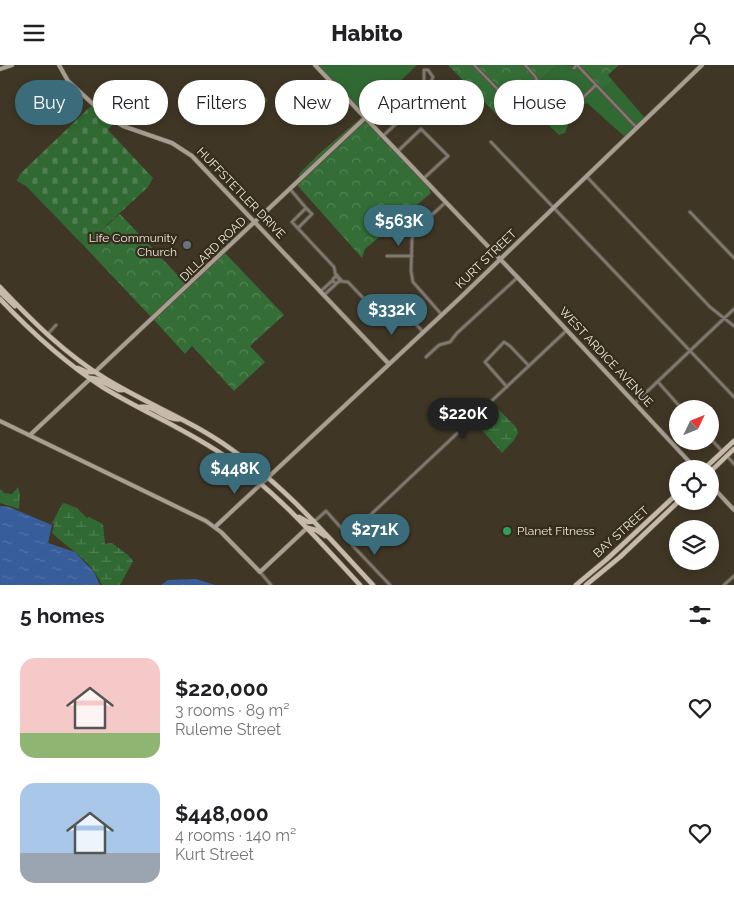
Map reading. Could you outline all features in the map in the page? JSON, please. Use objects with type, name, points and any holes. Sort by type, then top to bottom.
[{"type":"main road","points":[[0,287],[47,335],[95,372],[124,390],[227,445],[268,477],[314,521],[373,585]]},
{"type":"main road","points":[[0,292],[12,305],[19,307]]},
{"type":"main road","points":[[0,299],[34,335],[90,379],[210,446],[261,483],[292,512],[360,585]]},
{"type":"main road","points":[[68,363],[87,372],[95,372]]},
{"type":"main road","points":[[90,379],[97,379],[119,390],[124,390]]},
{"type":"main road","points":[[140,407],[147,407],[174,420],[181,419]]},
{"type":"main road","points":[[713,460],[734,441]]},
{"type":"main road","points":[[719,464],[734,449]]},
{"type":"main road","name":"BAY STREET","points":[[576,585],[669,502]]},
{"type":"main road","name":"BAY STREET","points":[[586,585],[669,510]]},
{"type":"main road","points":[[292,512],[303,520],[314,521]]},
{"type":"main road","points":[[307,528],[316,530],[332,541]]},
{"type":"street","points":[[0,69],[12,65]]},
{"type":"street","name":"HUFFSTETLER DRIVE","points":[[58,65],[68,81],[106,116],[123,125],[172,143],[189,153],[324,292],[389,364]]},
{"type":"street","name":"WEST ARDICE AVENUE","points":[[315,65],[359,112]]},
{"type":"street","points":[[474,65],[512,104],[537,80],[535,75],[525,65]]},
{"type":"street","points":[[574,68],[577,65],[637,128]]},
{"type":"street","name":"KURT STREET","points":[[215,527],[442,315],[702,65]]},
{"type":"street","points":[[424,70],[428,70],[433,77],[429,88],[424,81],[424,70]]},
{"type":"street","points":[[584,97],[596,85]]},
{"type":"street","name":"DILLARD ROAD","points":[[95,372],[359,124]]},
{"type":"street","name":"WEST ARDICE AVENUE","points":[[372,125],[518,277],[688,460]]},
{"type":"street","points":[[383,136],[394,125]]},
{"type":"street","points":[[397,152],[421,129],[448,156],[423,179]]},
{"type":"street","points":[[491,142],[734,397]]},
{"type":"street","points":[[587,177],[710,307],[734,326]]},
{"type":"street","points":[[290,189],[312,214],[298,228]]},
{"type":"street","points":[[442,315],[413,282],[410,275],[414,233],[445,203]]},
{"type":"street","points":[[306,208],[292,222],[334,267],[336,284]]},
{"type":"street","points":[[690,213],[734,258]]},
{"type":"street","points":[[386,256],[412,256]]},
{"type":"street","points":[[324,292],[335,277]]},
{"type":"street","points":[[335,277],[341,281],[348,282],[390,327],[406,313]]},
{"type":"street","points":[[426,357],[439,345],[450,342],[463,327],[518,277]]},
{"type":"street","points":[[324,292],[341,281]]},
{"type":"street","points":[[384,321],[400,307],[423,332]]},
{"type":"street","points":[[635,403],[734,309]]},
{"type":"street","points":[[47,335],[56,325]]},
{"type":"street","points":[[347,537],[567,330]]},
{"type":"street","points":[[507,387],[485,362],[504,342],[529,366]]},
{"type":"street","points":[[30,435],[90,379]]},
{"type":"street","points":[[658,382],[674,400]]},
{"type":"street","points":[[0,421],[206,521],[215,527],[271,585]]},
{"type":"street","points":[[719,448],[722,451]]},
{"type":"street","points":[[727,456],[734,464]]},
{"type":"street","points":[[719,494],[734,510]]},
{"type":"street","points":[[314,521],[326,511],[335,520],[353,546],[390,585]]},
{"type":"street","points":[[657,513],[662,517]]},
{"type":"street","points":[[260,573],[307,528]]},
{"type":"street","points":[[606,560],[610,565]]},
{"type":"street","points":[[724,585],[734,576]]},
{"type":"green space","points":[[318,65],[417,65],[401,80],[359,80],[359,109],[349,98],[349,80],[332,80]]},
{"type":"green space","points":[[448,65],[557,65],[541,80],[494,80],[494,112],[484,102],[484,80],[463,80]]},
{"type":"green space","points":[[557,65],[580,67],[601,86],[613,81],[645,118],[625,137],[587,103],[584,104],[584,80],[541,80]]},
{"type":"green space","points":[[577,65],[619,65],[608,75],[613,81],[601,87],[587,72]]},
{"type":"green space","points":[[91,106],[93,108],[93,125],[112,125],[108,130],[153,178],[148,187],[84,246],[26,186],[17,181],[20,174],[71,125],[83,125],[83,114]]},
{"type":"green space","points":[[359,120],[359,122],[299,179],[299,174]]},
{"type":"green space","points":[[360,125],[370,125],[429,188],[431,193],[365,249],[362,258],[298,186],[298,183]]},
{"type":"green space","points":[[548,125],[568,125],[565,133],[559,135]]},
{"type":"green space","points":[[120,214],[187,285],[151,317],[84,246]]},
{"type":"green space","points":[[225,253],[284,315],[250,346],[265,362],[234,391],[192,346],[185,354],[154,320]]},
{"type":"green space","points":[[496,407],[516,427],[518,433],[502,453],[483,431],[476,427],[480,420]]},
{"type":"green space","points":[[18,487],[20,494],[19,509],[0,503],[0,489],[4,493],[12,494]]},
{"type":"green space","points":[[64,503],[77,508],[87,518],[89,517],[103,524],[105,544],[112,543],[133,561],[120,585],[102,585],[92,568],[52,533],[54,525],[52,523]]},
{"type":"water","points":[[0,506],[9,507],[52,525],[48,543],[75,552],[94,572],[100,585],[0,585]]},
{"type":"water","points":[[196,579],[215,585],[161,585],[168,580]]},
{"type":"place","name":"Life Community Church","points":[[187,245]]},
{"type":"place","name":"Planet Fitness","points":[[507,531]]}]
